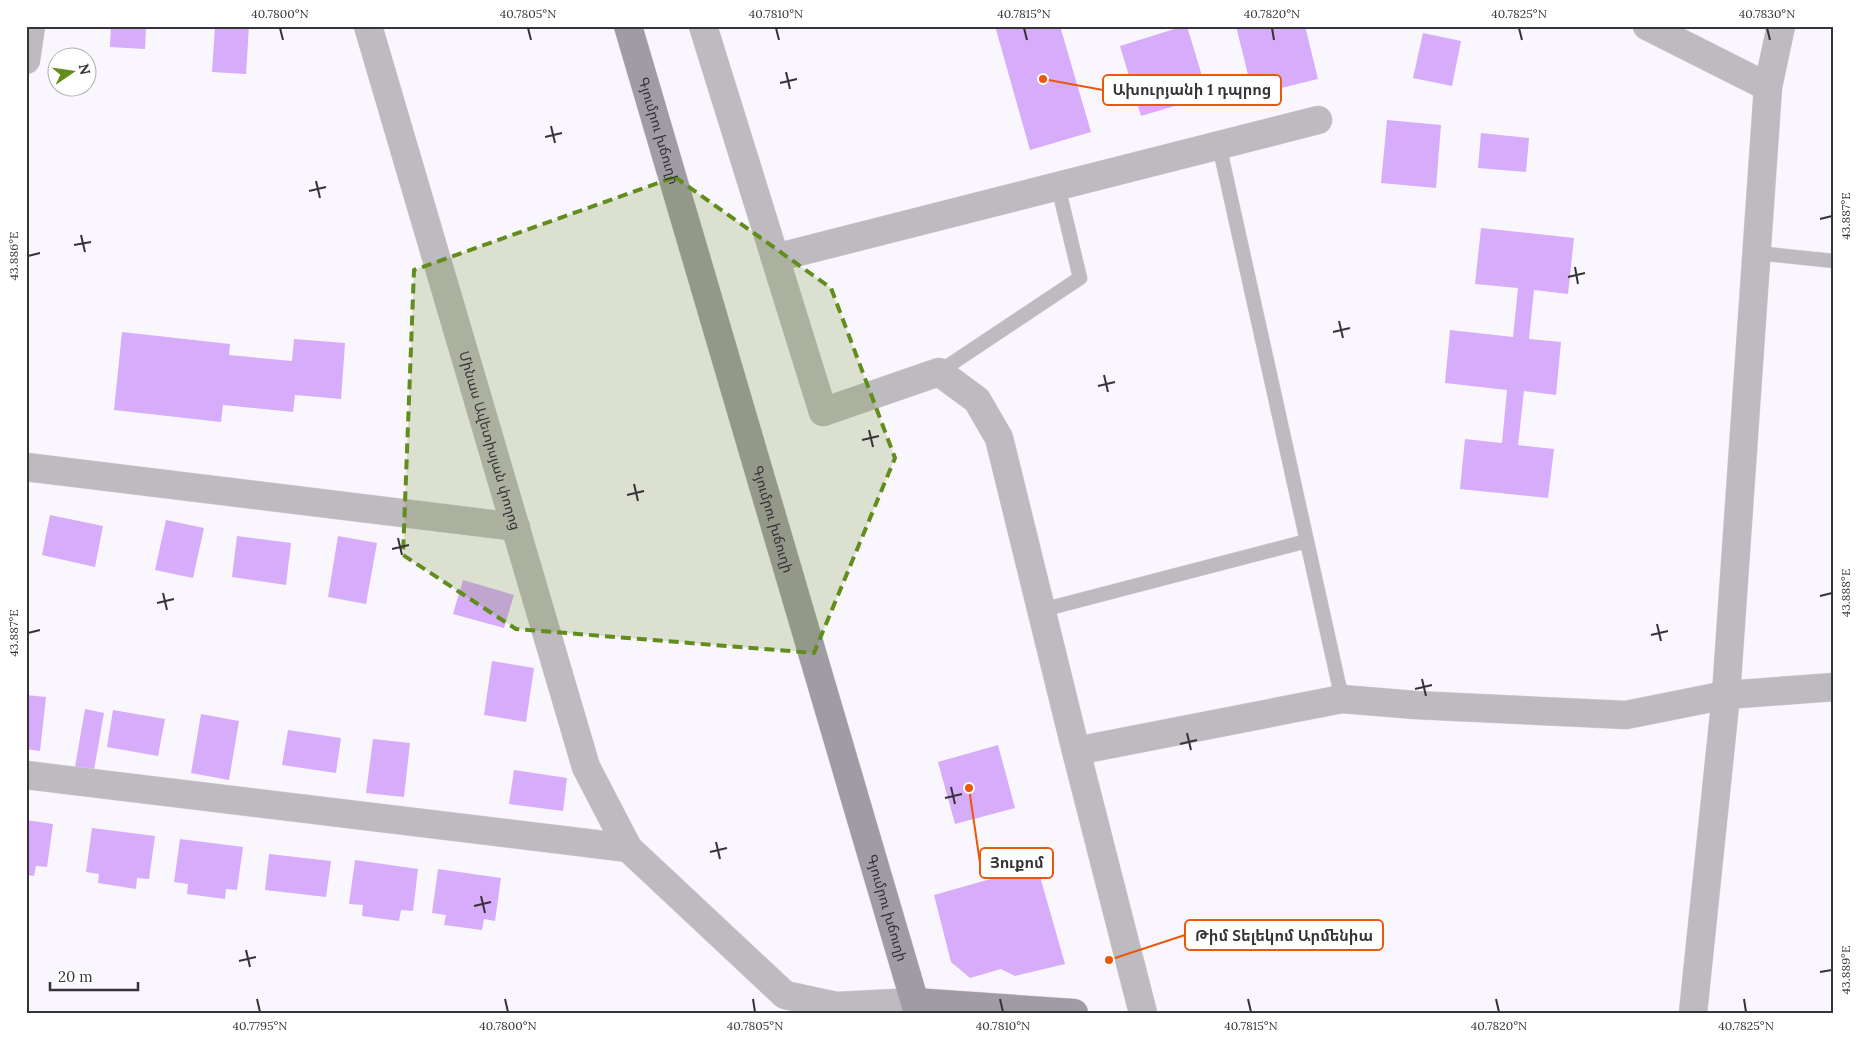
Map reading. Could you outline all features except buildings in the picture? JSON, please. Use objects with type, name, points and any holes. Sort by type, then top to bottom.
[{"type":"main road","name":"Գյումրու խճուղի","points":[[628,26],[917,1008]]},
{"type":"main road","points":[[917,1008],[1074,1013]]},
{"type":"street","points":[[26,60],[31,26]]},
{"type":"street","name":"Մինաս Ավետիսյան փողոց","points":[[368,26],[586,767],[628,848],[785,995],[836,1006],[917,1008]]},
{"type":"street","points":[[703,26],[823,412],[939,372],[977,400],[999,438],[1143,1013]]},
{"type":"street","points":[[1647,26],[1768,87]]},
{"type":"street","points":[[1693,1013],[1726,695],[1768,87],[1781,26]]},
{"type":"street","points":[[775,258],[1318,120]]},
{"type":"street","points":[[26,467],[516,527]]},
{"type":"street","points":[[1076,751],[1342,699],[1415,705],[1626,715],[1726,695],[1834,687]]},
{"type":"street","points":[[26,775],[628,848]]},
{"type":"lane","points":[[1219,145],[1342,699]]},
{"type":"lane","points":[[939,372],[1080,278],[1058,186]]},
{"type":"lane","points":[[1757,253],[1834,261]]},
{"type":"lane","points":[[1042,610],[1307,541]]},
{"type":"highlighted area","points":[[675,177],[831,288],[895,458],[814,653],[516,629],[403,555],[414,270]]},
{"type":"place","name":"Ախուրյանի 1 դպրոց","points":[[1043,79]]},
{"type":"place","name":"Յուքոմ","points":[[969,788]]},
{"type":"place","name":"Թիմ Տելեկոմ Արմենիա","points":[[1109,960]]}]
